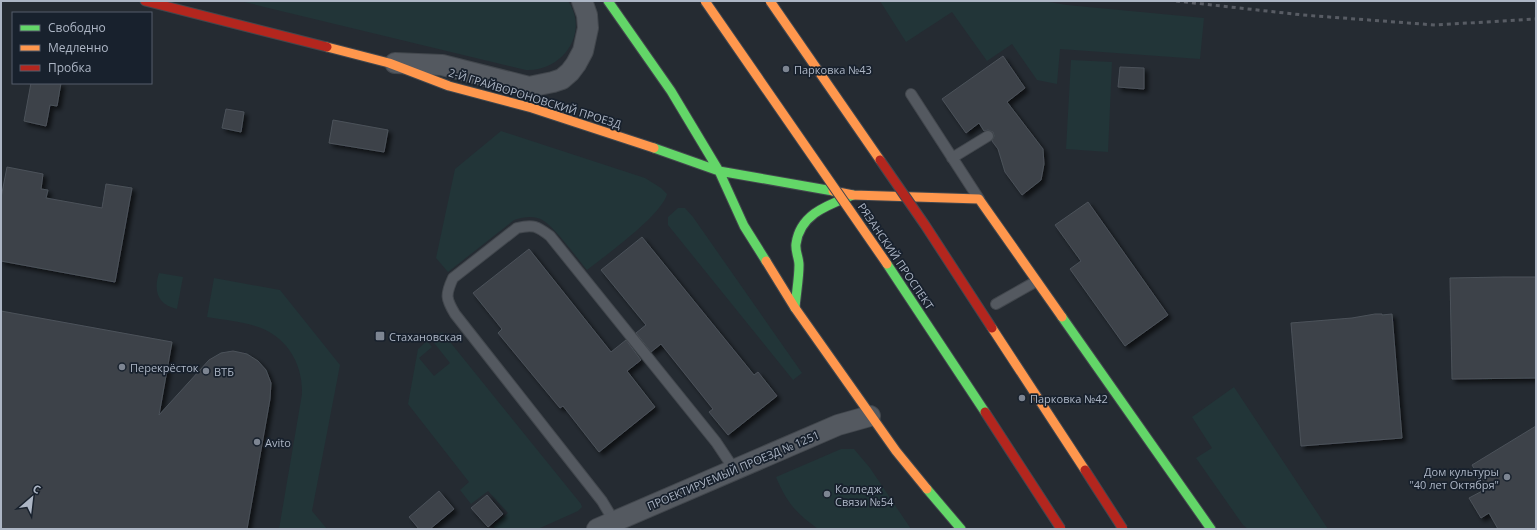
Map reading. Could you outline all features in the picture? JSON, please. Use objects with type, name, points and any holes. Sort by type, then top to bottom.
[{"type":"main road","name":"2-Й ГРАЙВОРОНОВСКИЙ ПРОЕЗД","points":[[145,1],[389,63],[449,86],[532,108],[634,141],[719,172],[852,195],[979,199]]},
{"type":"main road","points":[[608,1],[670,91],[719,172],[744,226],[795,308],[896,451],[961,529]]},
{"type":"main road","name":"РЯЗАНСКИЙ ПРОСПЕКТ","points":[[704,1],[892,271],[1061,529]]},
{"type":"main road","points":[[770,1],[925,225],[1123,529]]},
{"type":"main road","points":[[795,308],[799,259],[796,246],[800,229],[818,209],[852,195]]},
{"type":"main road","points":[[979,199],[1210,529]]},
{"type":"street","points":[[389,63],[442,64],[529,86],[553,82],[562,79],[570,72],[583,51],[588,28],[587,15],[582,1]]},
{"type":"street","name":"ПРОЕКТИРУЕМЫЙ ПРОЕЗД № 1251","points":[[605,525],[838,425],[870,416]]},
{"type":"lane","points":[[911,94],[979,199]]},
{"type":"lane","points":[[952,158],[988,136]]},
{"type":"lane","points":[[605,525],[602,501],[455,314],[447,301],[448,288],[453,278],[517,228],[528,225],[539,228],[550,236],[716,442],[734,469]]},
{"type":"lane","points":[[996,304],[1036,282]]},
{"type":"green space","points":[[240,1],[568,1],[574,13],[576,26],[574,37],[569,48],[561,57],[551,65],[539,69],[526,70]]},
{"type":"green space","points":[[880,1],[1043,1],[1067,5],[1204,18],[1200,59],[1060,49],[1057,84],[1037,80],[1012,44],[987,61],[952,12],[906,42]]},
{"type":"green space","points":[[1071,60],[1112,62],[1108,152],[1066,149]]},
{"type":"green space","points":[[501,131],[645,178],[661,188],[667,194],[663,203],[655,213],[619,245],[587,270],[561,237],[549,225],[541,219],[529,217],[514,220],[448,272],[436,258],[455,169]]},
{"type":"green space","points":[[678,208],[685,208],[693,217],[802,373],[793,380],[668,225],[668,217]]},
{"type":"green space","points":[[159,273],[183,277],[177,309],[161,301],[157,291],[157,280]]},
{"type":"green space","points":[[214,278],[280,290],[340,365],[312,511],[327,529],[279,529],[302,394],[302,383],[296,361],[284,343],[276,336],[255,326],[207,317]]},
{"type":"green space","points":[[442,332],[581,504],[582,507],[578,511],[538,529],[496,529],[493,526],[508,513],[488,491],[471,504],[460,490],[469,482],[408,404],[418,349],[427,341],[432,347],[419,358],[434,376],[450,363],[431,339]]},
{"type":"green space","points":[[1234,387],[1328,529],[1248,529],[1243,525],[1196,458],[1212,448],[1192,417]]},
{"type":"green space","name":"Колледж Связи №54","points":[[841,449],[854,449],[870,468],[911,529],[818,529],[792,506],[784,494],[776,477]]},
{"type":"building","points":[[1003,56],[1025,88],[1007,102],[1043,149],[1044,164],[1041,180],[1022,195],[1005,172],[998,149],[992,141],[994,136],[993,132],[988,130],[984,131],[979,123],[966,133],[942,99]]},
{"type":"building","points":[[1120,67],[1144,68],[1144,89],[1118,87]]},
{"type":"building","points":[[31,84],[61,84],[57,106],[50,105],[46,126],[24,121]]},
{"type":"building","points":[[226,109],[244,112],[241,132],[222,128]]},
{"type":"building","points":[[333,120],[388,130],[384,152],[329,143]]},
{"type":"building","points":[[7,167],[43,174],[41,189],[48,190],[46,198],[102,208],[106,184],[132,188],[115,282],[1,261],[1,198]]},
{"type":"building","points":[[1088,202],[1168,315],[1125,346],[1070,269],[1081,261],[1055,225]]},
{"type":"building","points":[[642,237],[754,375],[758,372],[777,396],[728,435],[709,412],[713,409],[661,344],[651,352],[636,333],[646,325],[601,270]]},
{"type":"building","points":[[529,249],[611,352],[626,340],[641,360],[627,371],[655,407],[599,452],[563,406],[560,408],[498,333],[502,329],[473,293]]},
{"type":"building","points":[[1536,277],[1536,378],[1452,379],[1450,278]]},
{"type":"building","points":[[1,311],[172,342],[159,415],[209,360],[221,353],[233,351],[247,354],[258,361],[266,370],[271,383],[270,399],[247,529],[1,529]]},
{"type":"building","points":[[1375,314],[1392,314],[1402,438],[1301,446],[1291,323],[1352,318]]},
{"type":"building","name":"Дом культуры \"40 лет Октября\"","points":[[1536,426],[1536,529],[1498,529],[1489,513],[1481,518],[1469,498],[1486,489],[1472,465]]},
{"type":"building","points":[[439,491],[454,509],[430,529],[419,529],[409,517]]},
{"type":"building","points":[[487,495],[503,514],[488,527],[471,508]]},
{"type":"railway","points":[[1176,1],[1303,15],[1435,25],[1536,19]]},
{"type":"traffic: fast","points":[[608,1],[671,91],[719,171],[744,226],[766,261]]},
{"type":"traffic: fast","points":[[654,148],[719,171],[833,191]]},
{"type":"traffic: fast","points":[[795,308],[799,276],[796,244],[803,225],[809,218],[825,207],[853,195]]},
{"type":"traffic: fast","points":[[887,264],[985,412]]},
{"type":"traffic: fast","points":[[1062,317],[1211,529]]},
{"type":"traffic: fast","points":[[927,489],[961,529]]},
{"type":"traffic: slow","points":[[705,1],[887,264]]},
{"type":"traffic: slow","points":[[770,1],[880,160]]},
{"type":"traffic: slow","points":[[327,47],[389,63],[449,86],[532,108],[654,148]]},
{"type":"traffic: slow","points":[[833,191],[853,195],[979,199],[1062,317]]},
{"type":"traffic: slow","points":[[766,261],[795,308],[896,451],[927,489]]},
{"type":"traffic: slow","points":[[992,328],[1085,470]]},
{"type":"traffic: jam","points":[[145,1],[327,47]]},
{"type":"traffic: jam","points":[[880,160],[925,225],[992,328]]},
{"type":"traffic: jam","points":[[985,412],[1061,529]]},
{"type":"traffic: jam","points":[[1085,470],[1123,529]]},
{"type":"place","name":"Парковка №43","points":[[786,69]]},
{"type":"place","name":"Стахановская","points":[[380,336]]},
{"type":"place","name":"Перекрёсток","points":[[122,367]]},
{"type":"place","name":"ВТБ","points":[[206,371]]},
{"type":"place","name":"Парковка №42","points":[[1022,398]]},
{"type":"place","name":"Avito","points":[[257,442]]},
{"type":"place","name":"Дом культуры \"40 лет Октября\"","points":[[1507,477]]},
{"type":"place","name":"Колледж Связи №54","points":[[827,494]]}]
